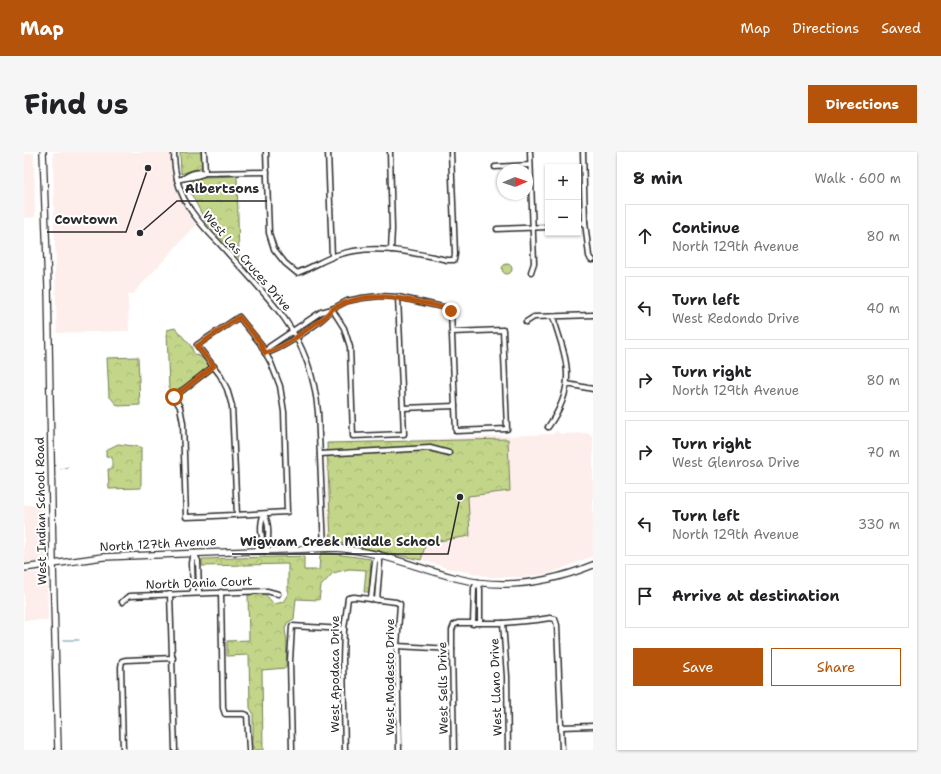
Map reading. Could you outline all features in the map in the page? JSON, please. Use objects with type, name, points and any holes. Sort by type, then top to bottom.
[{"type":"main road","name":"West Indian School Road","points":[[42,152],[48,280],[46,330],[58,750]]},
{"type":"main road","name":"North 127th Avenue","points":[[24,568],[94,558],[324,548],[354,549],[379,554],[442,574],[478,582],[507,584],[532,582],[558,577],[593,565]]},
{"type":"street","name":"West Las Cruces Drive","points":[[174,152],[175,172],[192,212],[278,310],[295,337],[309,367],[318,412],[324,548]]},
{"type":"street","points":[[204,152],[205,173]]},
{"type":"street","points":[[266,152],[269,233],[274,249],[285,263],[297,273],[332,257],[348,252],[369,250],[404,251],[447,260],[454,260],[451,152]]},
{"type":"street","points":[[328,152],[332,257]]},
{"type":"street","points":[[390,152],[392,229],[390,250]]},
{"type":"street","points":[[530,152],[530,164]]},
{"type":"street","points":[[583,152],[585,222],[589,256],[592,260]]},
{"type":"street","points":[[178,180],[196,175],[199,172],[267,172]]},
{"type":"street","points":[[531,272],[534,263],[532,200]]},
{"type":"street","points":[[581,223],[585,222]]},
{"type":"street","points":[[497,229],[545,227]]},
{"type":"street","points":[[265,353],[268,347],[321,312],[362,298],[380,296],[398,297],[447,308],[451,311],[456,431],[507,428],[503,330],[452,332]]},
{"type":"street","points":[[332,309],[344,328],[350,347],[353,436],[404,434],[398,297]]},
{"type":"street","points":[[265,353],[273,352],[326,316],[332,309]]},
{"type":"street","points":[[526,322],[534,317],[593,315]]},
{"type":"street","points":[[214,366],[174,397],[180,407],[183,423],[186,517],[264,514],[287,512],[284,412],[280,386],[271,363],[260,342],[239,317],[197,346],[214,366],[220,375],[227,389],[232,406],[237,515]]},
{"type":"street","points":[[548,427],[562,403],[567,384],[565,362],[552,317]]},
{"type":"street","points":[[567,384],[593,389]]},
{"type":"street","points":[[403,408],[455,406]]},
{"type":"street","points":[[320,454],[430,448],[443,450],[449,453]]},
{"type":"street","points":[[264,514],[267,520],[268,543],[265,550]]},
{"type":"street","points":[[194,553],[198,561],[199,593]]},
{"type":"street","points":[[193,593],[192,562],[194,553]]},
{"type":"street","points":[[379,554],[380,562],[376,600],[371,599],[375,562],[379,554]]},
{"type":"street","points":[[478,582],[480,589],[480,623]]},
{"type":"street","points":[[478,582],[474,588],[473,624],[550,618],[555,619],[557,625],[559,652],[562,750]]},
{"type":"street","name":"North Dania Court","points":[[122,602],[129,596],[267,591],[278,594]]},
{"type":"street","points":[[221,592],[224,714],[247,715],[249,750]]},
{"type":"street","points":[[170,594],[175,750]]},
{"type":"street","name":"West Apodaca Drive","points":[[345,750],[343,661],[344,629],[348,598],[354,597],[371,599]]},
{"type":"street","name":"West Modesto Drive","points":[[376,600],[396,602],[400,604],[397,646],[399,750]]},
{"type":"street","name":"West Llano Drive","points":[[503,622],[506,668],[508,750]]},
{"type":"street","name":"West Sells Drive","points":[[454,750],[452,630],[454,625],[473,624]]},
{"type":"street","points":[[292,750],[290,661],[292,626],[344,629]]},
{"type":"street","points":[[397,646],[452,649]]},
{"type":"street","points":[[122,750],[122,661],[172,658]]},
{"type":"street","points":[[561,727],[593,726]]},
{"type":"shaded area","points":[[53,152],[171,152],[173,172],[179,196],[197,224],[133,294],[128,294],[129,331],[57,333]]},
{"type":"shaded area","points":[[34,153],[35,217],[24,218],[24,154]]},
{"type":"shaded area","points":[[557,431],[561,434],[588,433],[593,436],[593,556],[551,573],[524,577],[491,577],[447,568],[395,551],[336,542],[328,537],[325,458],[327,443],[553,434]]},
{"type":"shaded area","points":[[24,505],[45,505],[47,554],[45,560],[41,562],[24,563]]},
{"type":"shaded area","points":[[24,573],[42,573],[47,577],[48,620],[24,620]]},
{"type":"green space","points":[[180,152],[201,152],[202,167],[181,174]]},
{"type":"green space","points":[[237,176],[239,258],[207,224],[187,186],[190,180],[204,177]]},
{"type":"green space","points":[[505,264],[509,264],[512,269],[509,274],[505,274],[502,271],[502,267]]},
{"type":"green space","points":[[175,328],[191,346],[194,354],[201,357],[209,366],[182,387],[169,392],[167,330]]},
{"type":"green space","points":[[138,357],[140,405],[118,406],[109,396],[107,358]]},
{"type":"green space","points":[[508,439],[510,491],[468,496],[470,536],[426,543],[421,560],[331,541],[327,443]]},
{"type":"green space","points":[[118,444],[141,447],[141,488],[109,489],[108,469],[112,469],[112,457],[106,456],[106,450]]},
{"type":"green space","points":[[322,552],[371,559],[369,592],[364,592],[366,570],[349,569],[333,573],[321,586],[319,600],[296,599],[294,619],[287,623],[285,629],[287,641],[286,668],[262,670],[263,750],[253,750],[253,713],[250,708],[249,655],[227,656],[227,641],[249,640],[248,595],[265,594],[274,604],[283,602],[288,594],[288,564],[202,566],[202,559],[304,556],[304,570],[319,570],[320,556]]},
{"type":"waterway","points":[[61,469],[68,467]]},
{"type":"waterway","points":[[64,640],[79,640]]},
{"type":"place","name":"Cowtown","points":[[148,168]]},
{"type":"place","name":"Albertsons","points":[[140,233]]},
{"type":"place","name":"Wigwam Creek Middle School","points":[[460,497]]},
{"type":"route","points":[[174,397],[214,366],[197,346],[239,317],[260,342],[265,353],[273,352],[302,333],[326,316],[332,309],[347,302],[362,298],[371,296],[398,297],[447,308],[451,311]]}]
